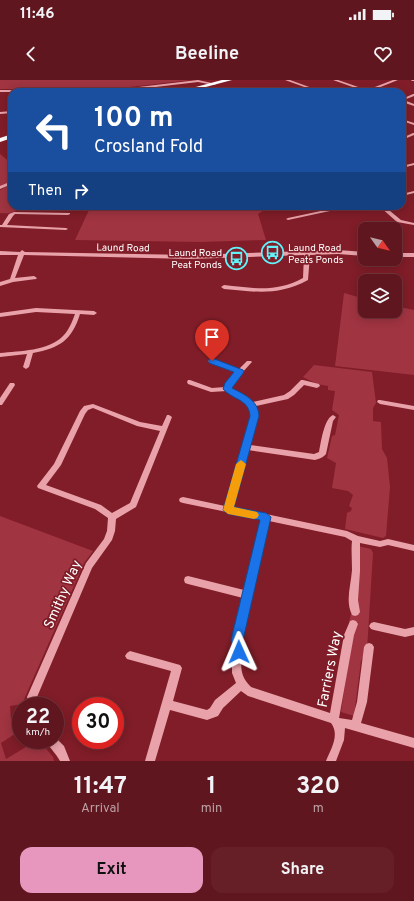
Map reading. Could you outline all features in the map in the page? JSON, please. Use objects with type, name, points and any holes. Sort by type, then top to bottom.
[{"type":"highway","points":[[184,88],[197,84],[229,80]]},
{"type":"street","points":[[288,80],[310,88]]},
{"type":"street","points":[[335,80],[358,88]]},
{"type":"street","points":[[375,88],[396,80]]},
{"type":"street","points":[[149,88],[197,84]]},
{"type":"street","points":[[288,220],[333,210]]},
{"type":"street","points":[[385,210],[393,218],[414,224]]},
{"type":"street","points":[[2,226],[14,213],[68,214]]},
{"type":"street","points":[[2,226],[66,229]]},
{"type":"street","name":"Laund Road","points":[[0,252],[190,257],[358,254]]},
{"type":"street","points":[[12,280],[22,252]]},
{"type":"street","points":[[224,287],[272,291],[289,288],[306,279],[307,254]]},
{"type":"street","points":[[402,255],[414,255]]},
{"type":"street","points":[[0,284],[12,280],[34,278]]},
{"type":"street","points":[[0,315],[30,310],[94,313]]},
{"type":"street","points":[[0,355],[43,349],[62,340],[72,330],[78,312]]},
{"type":"street","points":[[26,367],[31,351]]},
{"type":"street","points":[[212,361],[240,372]]},
{"type":"street","points":[[228,389],[228,385],[249,362]]},
{"type":"street","points":[[190,382],[210,390],[228,389],[252,405],[254,416],[228,510]]},
{"type":"street","points":[[252,405],[286,397],[292,394],[302,382],[317,386]]},
{"type":"street","points":[[0,403],[12,385]]},
{"type":"street","points":[[380,402],[414,408]]},
{"type":"street","points":[[164,429],[139,424],[93,406],[86,408],[82,412],[58,465],[41,486],[98,507],[112,516],[133,504],[136,499],[169,417]]},
{"type":"street","points":[[246,446],[315,457],[322,454],[330,421],[333,417]]},
{"type":"street","points":[[183,500],[347,534],[356,539],[380,544],[388,542],[414,548]]},
{"type":"street","name":"Smithy Way","points":[[32,697],[89,566],[108,540],[111,531],[110,522],[112,516]]},
{"type":"street","points":[[167,704],[207,715],[214,712],[219,704],[241,685],[236,676],[236,664],[239,652],[237,640],[266,517]]},
{"type":"street","points":[[355,612],[352,602],[356,565],[354,554],[356,539]]},
{"type":"street","points":[[188,580],[248,596]]},
{"type":"street","name":"Farriers Way","points":[[331,761],[340,738],[341,731],[336,722],[349,635],[353,624]]},
{"type":"street","points":[[374,626],[405,633],[414,631]]},
{"type":"street","points":[[355,726],[362,702],[369,647]]},
{"type":"street","points":[[130,656],[177,668],[150,761]]},
{"type":"street","name":"Farriers Way","points":[[241,685],[258,694],[336,722],[414,743]]},
{"type":"street","points":[[59,749],[64,761]]},
{"type":"shaded area","points":[[0,80],[191,80],[121,88],[0,89]]},
{"type":"shaded area","points":[[0,154],[8,161],[8,183],[0,187]]},
{"type":"shaded area","points":[[8,186],[8,210],[17,210],[0,213],[0,190]]},
{"type":"shaded area","points":[[89,210],[264,210],[258,214],[266,240],[200,242],[75,240]]},
{"type":"shaded area","points":[[344,293],[358,297],[358,318],[402,318],[402,307],[414,310],[414,375],[335,366]]},
{"type":"shaded area","points":[[314,365],[372,372],[376,403],[373,408],[373,421],[381,422],[382,449],[387,458],[390,487],[386,536],[383,538],[345,529],[347,513],[351,511],[352,508],[349,506],[353,495],[348,491],[332,488],[336,463],[327,458],[332,436],[335,435],[339,415],[332,410],[335,391],[328,390],[328,386],[317,384],[303,377]]},
{"type":"shaded area","points":[[0,516],[93,551],[84,563],[25,697],[12,697],[12,706],[10,706],[12,736],[1,743],[6,759],[23,749],[46,749],[53,757],[54,761],[0,761]]},
{"type":"shaded area","points":[[358,546],[371,549],[373,553],[367,650],[361,661],[354,716],[341,712],[352,637],[357,626],[349,622],[351,614],[359,613],[356,600]]},
{"type":"slow traffic","points":[[241,464],[228,510],[254,515]]},
{"type":"place","name":"Laund Road Peats Ponds","points":[[272,253]]},
{"type":"place","name":"Laund Road Peat Ponds","points":[[237,258]]},
{"type":"route","points":[[212,361],[240,372],[228,385],[228,389],[247,400],[254,409],[254,416],[228,510],[266,517],[237,640],[239,652]]}]
